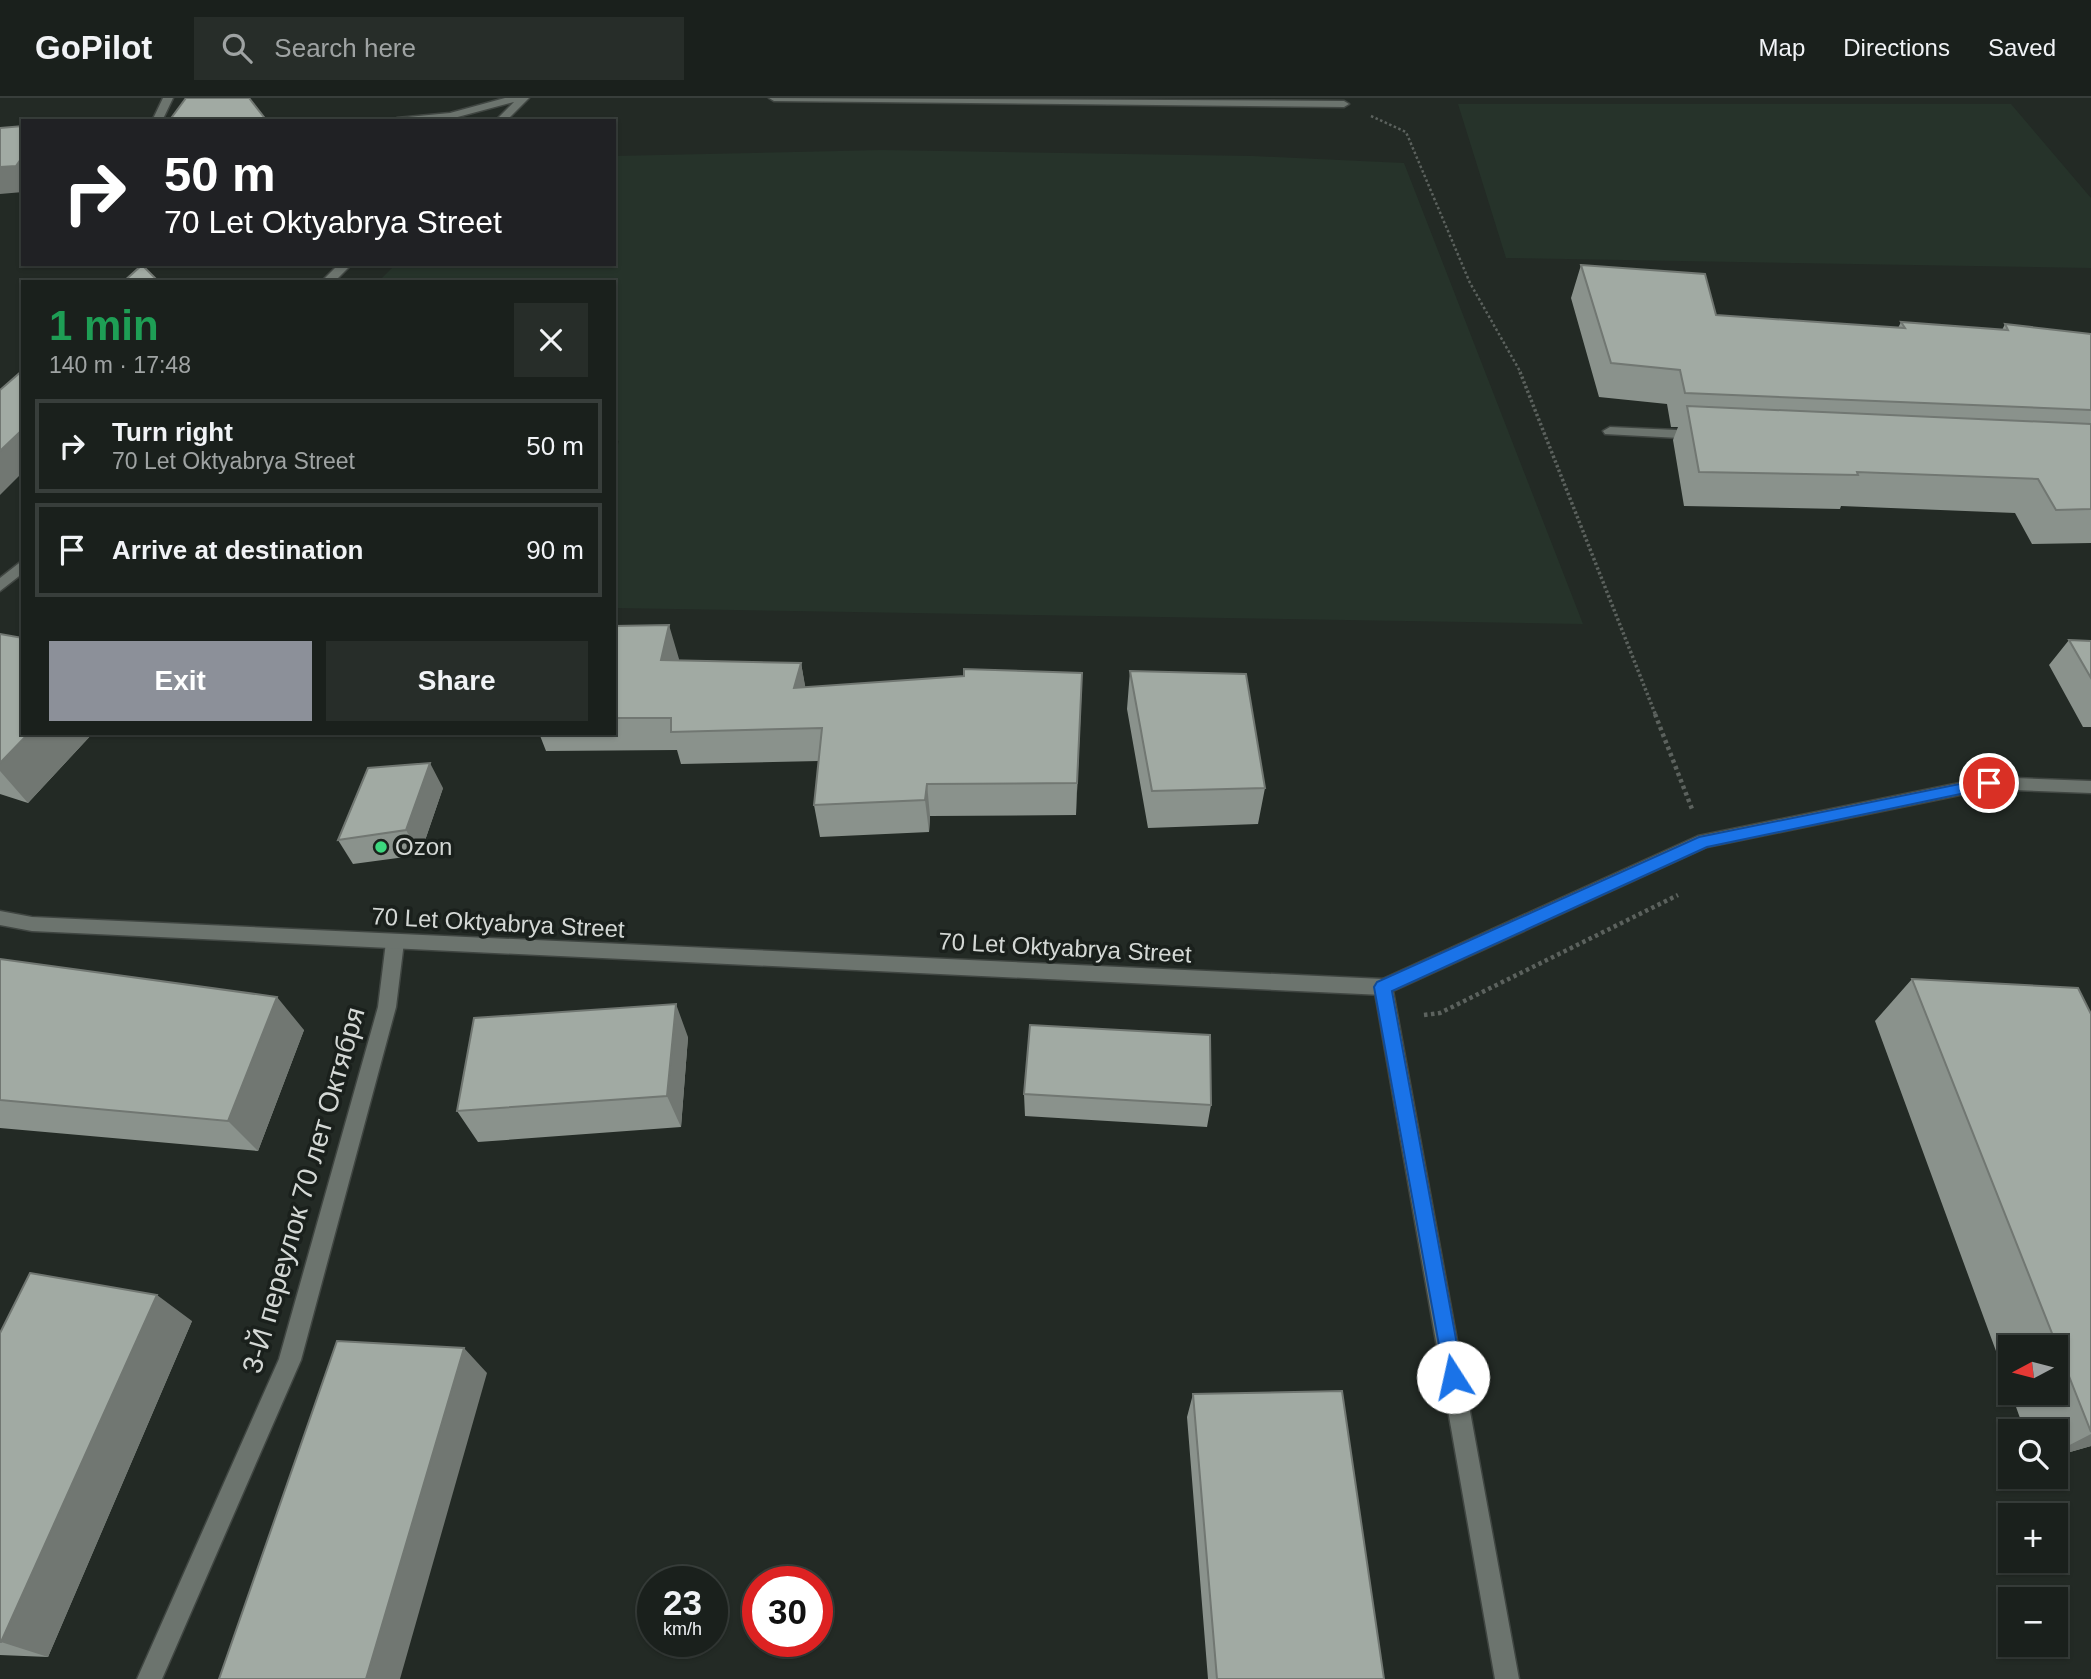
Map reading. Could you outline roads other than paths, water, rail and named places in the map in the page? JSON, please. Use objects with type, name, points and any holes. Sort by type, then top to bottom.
[{"type":"street","points":[[159,119],[168,98]]},
{"type":"street","points":[[418,119],[450,116],[517,98]]},
{"type":"street","points":[[502,119],[524,98]]},
{"type":"street","points":[[774,98],[1344,104]]},
{"type":"street","points":[[329,280],[344,266]]},
{"type":"street","points":[[1610,431],[1706,435]]},
{"type":"street","points":[[0,586],[21,567]]},
{"type":"street","name":"70 Let Oktyabrya Street","points":[[0,918],[32,924],[395,943],[1382,987],[1704,841],[1989,783],[2091,787]]},
{"type":"street","name":"3-Й переулок 70 лет Октября","points":[[149,1679],[290,1360],[387,1007],[395,943]]},
{"type":"street","points":[[1382,987],[1507,1679]]},
{"type":"place","name":"Ozon","points":[[381,847]]}]
